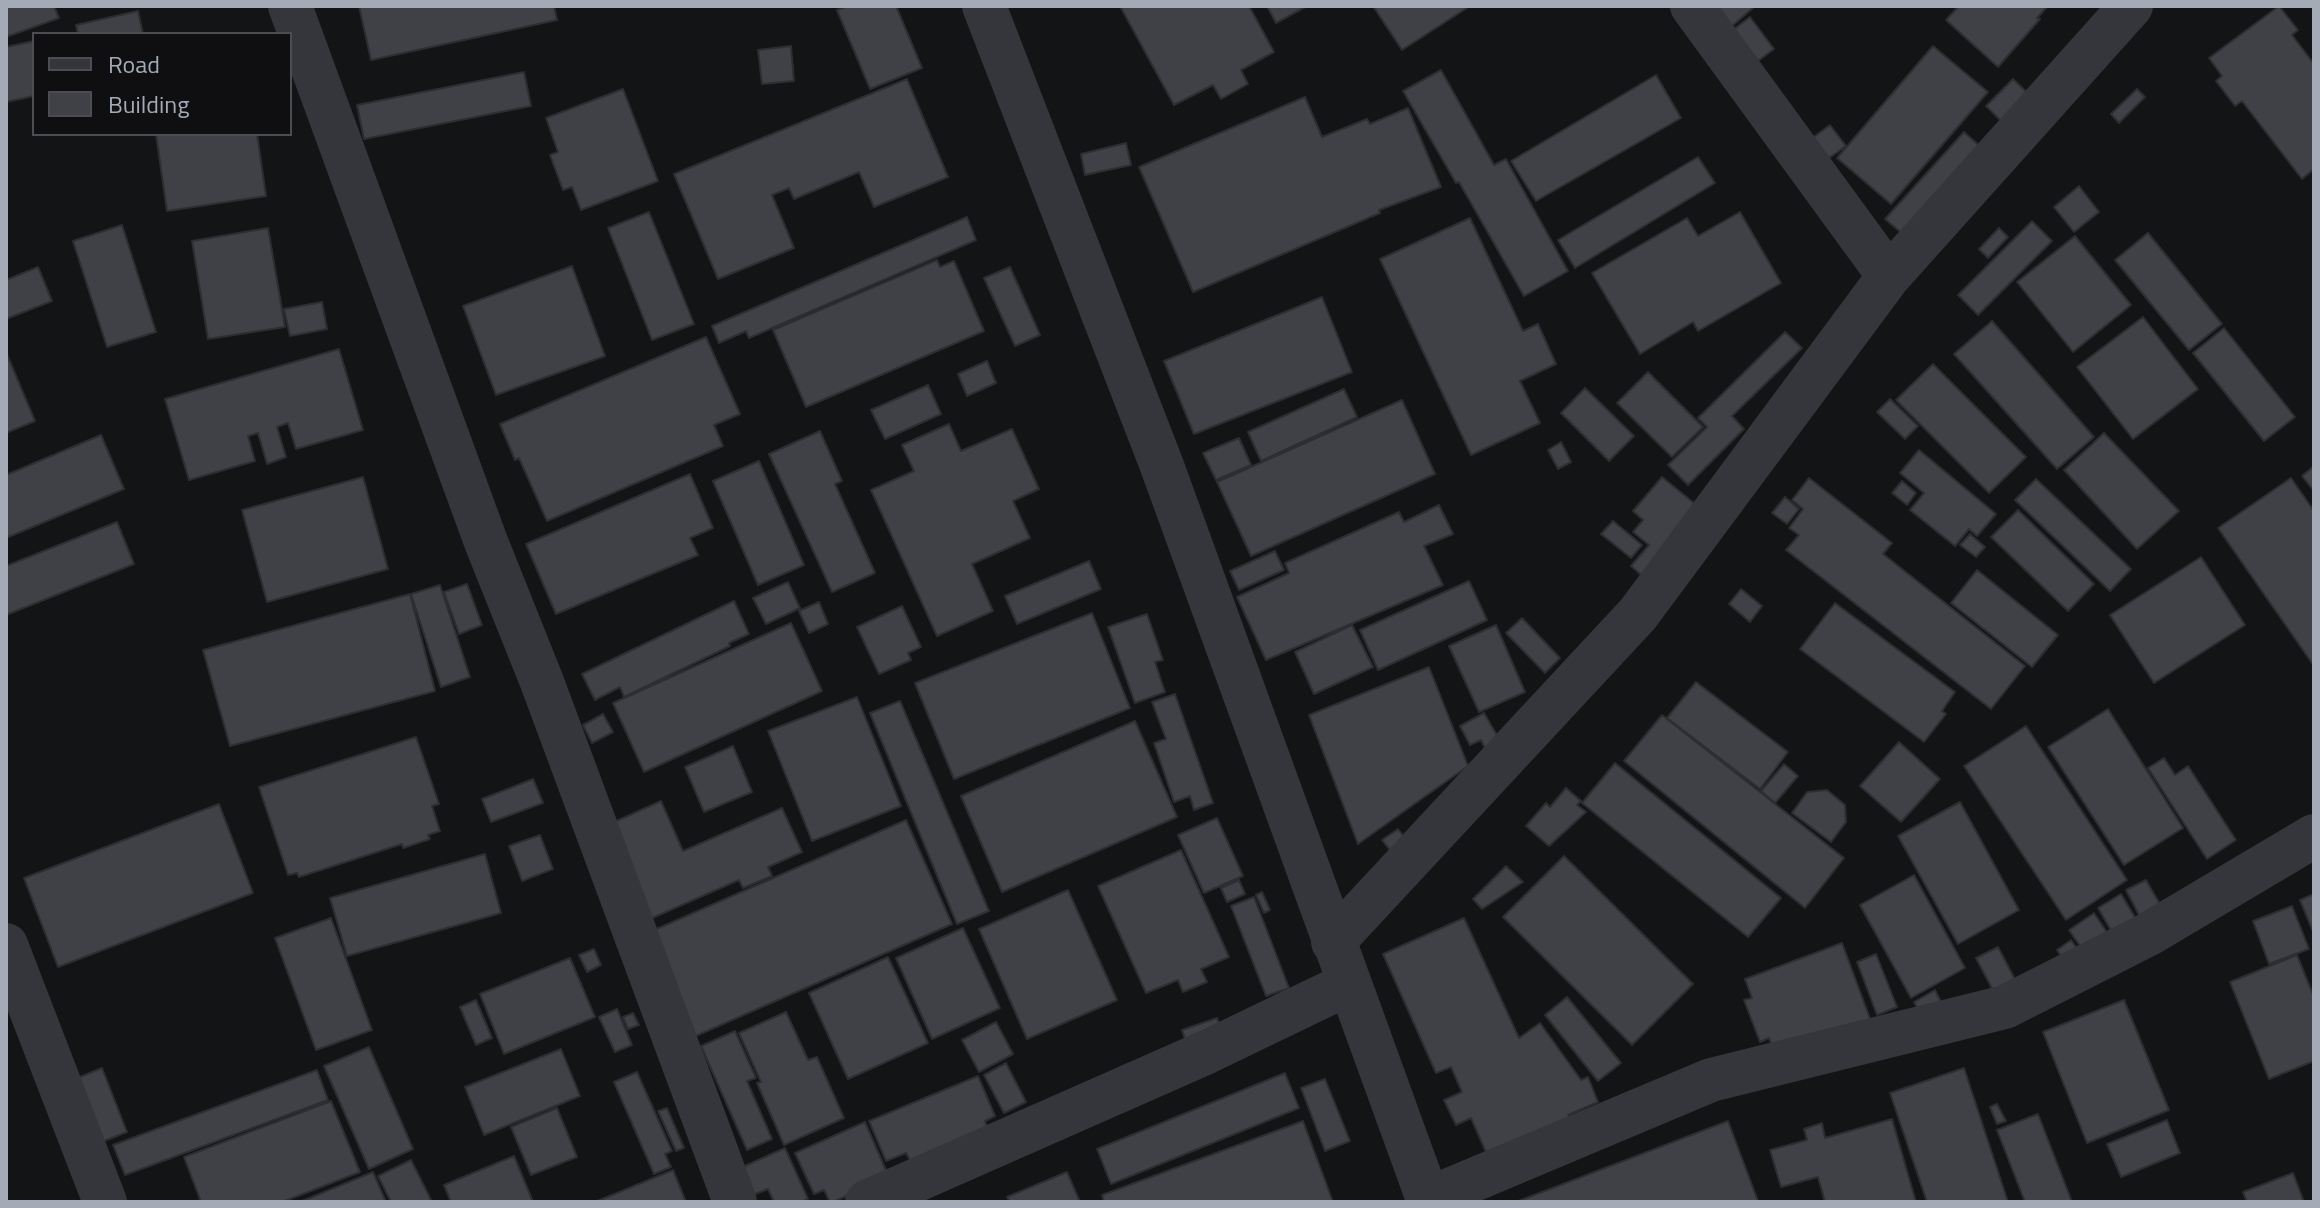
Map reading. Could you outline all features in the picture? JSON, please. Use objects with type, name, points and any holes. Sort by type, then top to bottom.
[{"type":"street","points":[[290,6],[486,542],[542,682],[735,1202]]},
{"type":"street","points":[[984,6],[1162,466],[1429,1200],[1711,1080],[2005,1007],[2147,935],[2314,836]]},
{"type":"street","points":[[1692,6],[1889,276]]},
{"type":"street","points":[[1333,942],[1638,614],[1889,276],[2131,6]]},
{"type":"street","points":[[6,945],[105,1202]]},
{"type":"street","points":[[867,1202],[1207,1052],[1348,984]]},
{"type":"building","points":[[6,6],[54,6],[59,18],[6,37]]},
{"type":"building","points":[[359,6],[554,6],[557,20],[371,60]]},
{"type":"building","points":[[848,6],[896,6],[922,68],[870,89],[837,10]]},
{"type":"building","points":[[1120,6],[1249,6],[1274,52],[1241,70],[1248,84],[1221,99],[1213,85],[1174,105]]},
{"type":"building","points":[[1267,6],[1307,6],[1276,23]]},
{"type":"building","points":[[1373,6],[1470,6],[1402,50]]},
{"type":"building","points":[[1715,6],[1755,6],[1732,26]]},
{"type":"building","points":[[1959,6],[2048,6],[1998,67],[1946,20]]},
{"type":"building","points":[[2279,6],[2298,30],[2292,35],[2314,64],[2314,169],[2302,179],[2242,101],[2235,106],[2216,81],[2222,76],[2209,58]]},
{"type":"building","points":[[138,11],[143,32],[78,32],[76,25]]},
{"type":"building","points":[[1750,17],[1774,49],[1758,61],[1733,30]]},
{"type":"building","points":[[32,41],[32,96],[6,102],[6,47]]},
{"type":"building","points":[[791,46],[794,81],[762,84],[758,50]]},
{"type":"building","points":[[1933,46],[1988,92],[1891,204],[1837,158]]},
{"type":"building","points":[[1441,70],[1494,165],[1506,159],[1568,271],[1524,296],[1403,91]]},
{"type":"building","points":[[524,72],[531,106],[364,139],[357,105]]},
{"type":"building","points":[[1656,75],[1681,118],[1536,201],[1511,161]]},
{"type":"building","points":[[907,79],[948,177],[874,207],[859,172],[794,199],[789,188],[772,195],[794,248],[718,279],[674,174]]},
{"type":"building","points":[[2013,79],[2035,100],[2008,128],[1986,106]]},
{"type":"building","points":[[623,89],[658,181],[581,210],[572,187],[563,190],[550,155],[558,152],[546,118]]},
{"type":"building","points":[[2137,89],[2145,97],[2119,123],[2111,114]]},
{"type":"building","points":[[1305,97],[1322,137],[1367,119],[1370,124],[1408,108],[1441,187],[1379,210],[1380,213],[1193,292],[1139,167]]},
{"type":"building","points":[[1830,125],[1846,146],[1822,163],[1807,142]]},
{"type":"building","points":[[1964,132],[1982,148],[1904,235],[1885,219]]},
{"type":"building","points":[[156,136],[257,136],[266,196],[167,211]]},
{"type":"building","points":[[1126,143],[1131,165],[1085,175],[1081,154]]},
{"type":"building","points":[[1698,157],[1715,183],[1575,268],[1558,240]]},
{"type":"building","points":[[2079,186],[2099,212],[2074,232],[2054,207]]},
{"type":"building","points":[[649,212],[694,324],[652,340],[608,228]]},
{"type":"building","points":[[1740,212],[1781,283],[1698,331],[1693,322],[1640,354],[1592,273],[1687,218],[1698,236]]},
{"type":"building","points":[[967,217],[976,240],[749,338],[746,331],[719,343],[712,326]]},
{"type":"building","points":[[1470,218],[1523,331],[1538,324],[1556,364],[1520,381],[1540,423],[1471,455],[1380,259]]},
{"type":"building","points":[[2032,221],[2052,241],[1978,315],[1958,295]]},
{"type":"building","points":[[122,225],[156,332],[107,347],[73,241]]},
{"type":"building","points":[[268,228],[285,327],[208,339],[192,241]]},
{"type":"building","points":[[1999,228],[2008,237],[1988,258],[1979,249]]},
{"type":"building","points":[[2148,233],[2222,324],[2189,350],[2115,260]]},
{"type":"building","points":[[2075,236],[2131,305],[2073,352],[2017,282]]},
{"type":"building","points":[[937,260],[940,267],[954,261],[984,331],[806,407],[773,330]]},
{"type":"building","points":[[572,266],[605,356],[496,395],[463,306]]},
{"type":"building","points":[[38,267],[52,301],[6,319],[6,280]]},
{"type":"building","points":[[1010,267],[1040,335],[1015,346],[984,278]]},
{"type":"building","points":[[1322,297],[1352,372],[1194,434],[1164,361]]},
{"type":"building","points":[[322,302],[327,329],[290,336],[284,309]]},
{"type":"building","points":[[2143,317],[2198,389],[2133,439],[2077,367]]},
{"type":"building","points":[[1992,321],[2094,437],[2057,469],[1954,354]]},
{"type":"building","points":[[2224,328],[2295,417],[2264,441],[2193,353]]},
{"type":"building","points":[[1785,332],[1802,348],[1732,416],[1744,429],[1688,485],[1668,465],[1707,427],[1698,418]]},
{"type":"building","points":[[706,337],[740,414],[714,425],[723,446],[547,521],[500,424]]},
{"type":"building","points":[[339,349],[363,430],[296,449],[288,423],[277,427],[286,457],[267,464],[258,433],[248,436],[255,461],[189,480],[165,399]]},
{"type":"building","points":[[6,352],[35,421],[6,433]]},
{"type":"building","points":[[987,361],[996,383],[967,396],[958,374]]},
{"type":"building","points":[[1933,364],[2026,457],[1989,493],[1896,400]]},
{"type":"building","points":[[1648,372],[1703,427],[1672,457],[1617,403]]},
{"type":"building","points":[[928,385],[941,414],[885,439],[871,410]]},
{"type":"building","points":[[1585,388],[1634,436],[1609,461],[1561,413]]},
{"type":"building","points":[[1344,389],[1357,417],[1261,461],[1248,432]]},
{"type":"building","points":[[1890,399],[1918,426],[1905,439],[1877,412]]},
{"type":"building","points":[[1402,400],[1435,474],[1251,556],[1217,482]]},
{"type":"building","points":[[949,424],[961,451],[1012,429],[1039,489],[1013,501],[1030,538],[972,564],[993,611],[937,636],[871,490],[914,471],[902,445]]},
{"type":"building","points":[[820,431],[842,481],[835,484],[875,573],[832,592],[769,454]]},
{"type":"building","points":[[2104,433],[2179,511],[2137,549],[2064,470]]},
{"type":"building","points":[[101,435],[124,489],[6,538],[6,475]]},
{"type":"building","points":[[1239,438],[1251,465],[1216,480],[1203,453]]},
{"type":"building","points":[[1561,442],[1571,462],[1558,469],[1548,450]]},
{"type":"building","points":[[1919,450],[1996,514],[1977,536],[1969,529],[1955,546],[1910,510],[1924,493],[1900,473]]},
{"type":"building","points":[[759,461],[804,565],[758,585],[713,481]]},
{"type":"building","points":[[2314,466],[2314,491],[2302,476]]},
{"type":"building","points":[[690,474],[713,528],[690,538],[698,555],[556,614],[526,544]]},
{"type":"building","points":[[363,477],[388,569],[267,602],[242,510]]},
{"type":"building","points":[[1662,477],[1705,512],[1647,580],[1631,566],[1649,545],[1633,532],[1643,520],[1633,511]]},
{"type":"building","points":[[1809,478],[1892,543],[1883,554],[2025,666],[1991,709],[1786,550],[1799,535],[1789,528],[1803,509],[1792,500]]},
{"type":"building","points":[[2291,478],[2314,511],[2314,666],[2218,528]]},
{"type":"building","points":[[2036,479],[2131,569],[2110,591],[2015,500]]},
{"type":"building","points":[[1902,481],[1916,493],[1907,505],[1892,493]]},
{"type":"building","points":[[1785,497],[1799,509],[1787,524],[1772,513]]},
{"type":"building","points":[[1439,505],[1453,534],[1424,546],[1443,585],[1266,660],[1237,597],[1289,573],[1285,563],[1399,512],[1404,522]]},
{"type":"building","points":[[2018,510],[2094,584],[2068,611],[1991,537]]},
{"type":"building","points":[[1613,521],[1642,545],[1631,558],[1601,534]]},
{"type":"building","points":[[117,522],[134,564],[6,615],[6,566]]},
{"type":"building","points":[[1970,534],[1985,547],[1976,557],[1960,545]]},
{"type":"building","points":[[1275,551],[1284,570],[1239,590],[1230,571]]},
{"type":"building","points":[[2201,557],[2245,625],[2154,683],[2110,615]]},
{"type":"building","points":[[1089,561],[1101,589],[1017,624],[1005,596]]},
{"type":"building","points":[[1977,570],[2058,635],[2032,667],[1951,603]]},
{"type":"building","points":[[1469,581],[1487,620],[1378,670],[1360,630]]},
{"type":"building","points":[[788,582],[800,608],[766,624],[753,598]]},
{"type":"building","points":[[467,584],[482,625],[459,634],[444,592]]},
{"type":"building","points":[[440,585],[470,677],[441,687],[411,594]]},
{"type":"building","points":[[1741,589],[1762,606],[1750,622],[1729,604]]},
{"type":"building","points":[[410,594],[435,691],[230,746],[203,650]]},
{"type":"building","points":[[734,601],[749,634],[624,697],[620,687],[595,700],[582,674]]},
{"type":"building","points":[[819,602],[828,624],[809,633],[799,611]]},
{"type":"building","points":[[1835,603],[1955,692],[1942,711],[1946,714],[1924,742],[1800,649]]},
{"type":"building","points":[[902,606],[921,647],[908,653],[911,660],[879,674],[857,627]]},
{"type":"building","points":[[1092,613],[1130,708],[954,779],[915,683]]},
{"type":"building","points":[[1147,614],[1163,660],[1155,662],[1165,692],[1135,703],[1108,627]]},
{"type":"building","points":[[1522,618],[1560,658],[1545,673],[1506,633]]},
{"type":"building","points":[[791,623],[822,691],[644,772],[613,703]]},
{"type":"building","points":[[1352,625],[1373,667],[1314,694],[1295,652]]},
{"type":"building","points":[[1496,625],[1525,692],[1479,712],[1449,646]]},
{"type":"building","points":[[1429,667],[1468,766],[1358,844],[1309,715]]},
{"type":"building","points":[[1696,682],[1788,752],[1760,789],[1667,718]]},
{"type":"building","points":[[1175,694],[1213,803],[1194,810],[1190,796],[1174,802],[1154,743],[1166,739],[1152,702]]},
{"type":"building","points":[[857,697],[901,806],[812,841],[768,731]]},
{"type":"building","points":[[900,701],[989,911],[957,924],[870,713]]},
{"type":"building","points":[[2108,709],[2183,828],[2124,865],[2048,747]]},
{"type":"building","points":[[1484,713],[1505,749],[1490,758],[1481,740],[1470,745],[1460,726]]},
{"type":"building","points":[[603,714],[613,732],[592,743],[583,725]]},
{"type":"building","points":[[1662,715],[1844,858],[1805,908],[1624,761]]},
{"type":"building","points":[[1135,721],[1177,817],[1002,892],[961,796]]},
{"type":"building","points":[[2026,726],[2127,880],[2066,920],[1964,766]]},
{"type":"building","points":[[416,737],[439,804],[432,806],[440,831],[428,835],[430,839],[403,848],[402,844],[299,877],[297,873],[288,875],[259,787]]},
{"type":"building","points":[[1899,742],[1940,779],[1901,822],[1860,786]]},
{"type":"building","points":[[733,746],[752,792],[704,812],[685,767]]},
{"type":"building","points":[[2164,758],[2175,775],[2188,766],[2236,840],[2207,859],[2148,768]]},
{"type":"building","points":[[1615,763],[1781,898],[1748,937],[1582,803]]},
{"type":"building","points":[[1784,764],[1798,776],[1775,803],[1761,791]]},
{"type":"building","points":[[533,779],[543,803],[491,822],[482,799]]},
{"type":"building","points":[[1566,788],[1581,801],[1577,805],[1586,812],[1549,846],[1526,826],[1546,803],[1550,807]]},
{"type":"building","points":[[1827,790],[1845,805],[1846,822],[1831,842],[1792,813],[1807,792]]},
{"type":"building","points":[[661,801],[683,851],[782,808],[802,852],[768,867],[772,876],[743,888],[739,880],[643,922],[601,828]]},
{"type":"building","points":[[1960,802],[2019,910],[1958,944],[1898,836]]},
{"type":"building","points":[[219,804],[253,893],[58,967],[24,878]]},
{"type":"building","points":[[1217,818],[1243,876],[1204,893],[1178,835]]},
{"type":"building","points":[[906,820],[952,924],[691,1038],[645,934]]},
{"type":"building","points":[[1398,829],[1412,847],[1396,858],[1382,840]]},
{"type":"building","points":[[540,835],[553,869],[522,881],[509,846]]},
{"type":"building","points":[[1181,850],[1229,957],[1201,969],[1207,982],[1183,992],[1178,980],[1146,993],[1098,886]]},
{"type":"building","points":[[485,854],[501,913],[347,956],[330,898]]},
{"type":"building","points":[[1564,856],[1693,984],[1632,1045],[1503,917]]},
{"type":"building","points":[[1506,866],[1523,882],[1482,909],[1473,899]]},
{"type":"building","points":[[1914,875],[1965,968],[1911,998],[1860,905]]},
{"type":"building","points":[[1239,880],[1245,894],[1227,902],[1221,888]]},
{"type":"building","points":[[2146,880],[2161,906],[2140,917],[2126,890]]},
{"type":"building","points":[[1068,890],[1117,1000],[1027,1039],[979,929]]},
{"type":"building","points":[[1262,892],[1270,910],[1264,913],[1256,895]]},
{"type":"building","points":[[2121,894],[2139,924],[2115,937],[2098,908]]},
{"type":"building","points":[[2314,894],[2314,934],[2300,900]]},
{"type":"building","points":[[1254,897],[1289,988],[1266,996],[1231,906]]},
{"type":"building","points":[[2292,906],[2309,949],[2269,964],[2253,921]]},
{"type":"building","points":[[2094,913],[2112,940],[2087,956],[2069,930]]},
{"type":"building","points":[[331,918],[372,1030],[316,1050],[275,938]]},
{"type":"building","points":[[1464,918],[1519,1038],[1540,1023],[1581,1080],[1588,1077],[1598,1102],[1568,1115],[1571,1119],[1486,1152],[1471,1118],[1456,1125],[1444,1100],[1462,1092],[1451,1067],[1436,1073],[1383,954]]},
{"type":"building","points":[[963,928],[1000,1008],[932,1039],[896,958]]},
{"type":"building","points":[[2071,940],[2083,957],[2069,967],[2057,950]]},
{"type":"building","points":[[1842,943],[1872,1024],[1775,1054],[1769,1038],[1760,1042],[1744,1000],[1752,998],[1745,979]]},
{"type":"building","points":[[1998,947],[2019,987],[1997,998],[1976,958]]},
{"type":"building","points":[[594,949],[601,965],[587,972],[579,955]]},
{"type":"building","points":[[1876,954],[1897,1007],[1877,1015],[1857,962]]},
{"type":"building","points":[[2297,955],[2314,997],[2314,1061],[2269,1079],[2230,982]]},
{"type":"building","points":[[888,957],[928,1043],[848,1079],[809,993]]},
{"type":"building","points":[[570,958],[595,1017],[504,1054],[480,994]]},
{"type":"building","points":[[1935,990],[1946,1012],[1925,1022],[1914,1002]]},
{"type":"building","points":[[1567,997],[1621,1063],[1598,1081],[1545,1015]]},
{"type":"building","points":[[476,1000],[492,1038],[476,1045],[460,1007]]},
{"type":"building","points":[[2124,1000],[2169,1110],[2087,1143],[2043,1032]]},
{"type":"building","points":[[617,1009],[632,1045],[615,1052],[599,1017]]},
{"type":"building","points":[[786,1012],[808,1060],[817,1057],[844,1118],[784,1145],[739,1033]]},
{"type":"building","points":[[633,1013],[639,1025],[628,1029],[623,1017]]},
{"type":"building","points":[[1217,1018],[1223,1033],[1187,1045],[1182,1030]]},
{"type":"building","points":[[996,1022],[1013,1054],[979,1072],[962,1040]]},
{"type":"building","points":[[735,1031],[756,1078],[747,1081],[772,1139],[747,1150],[701,1046]]},
{"type":"building","points":[[369,1047],[413,1149],[369,1169],[324,1066]]},
{"type":"building","points":[[561,1049],[580,1096],[484,1135],[465,1087]]},
{"type":"building","points":[[1006,1063],[1026,1102],[1004,1113],[984,1075]]},
{"type":"building","points":[[102,1068],[127,1132],[89,1147],[65,1083]]},
{"type":"building","points":[[1964,1068],[2008,1202],[1927,1202],[1890,1093]]},
{"type":"building","points":[[317,1070],[328,1100],[125,1175],[113,1145]]},
{"type":"building","points":[[637,1072],[672,1151],[665,1154],[671,1167],[654,1174],[614,1082]]},
{"type":"building","points":[[1285,1073],[1299,1108],[1111,1184],[1097,1149]]},
{"type":"building","points":[[978,1076],[995,1116],[985,1121],[989,1132],[912,1164],[906,1153],[886,1161],[869,1121]]},
{"type":"building","points":[[1325,1079],[1350,1141],[1325,1151],[1301,1088]]},
{"type":"building","points":[[331,1101],[360,1172],[282,1202],[201,1202],[184,1157]]},
{"type":"building","points":[[1997,1104],[2006,1121],[1997,1124],[1990,1107]]},
{"type":"building","points":[[557,1108],[577,1157],[531,1175],[511,1127]]},
{"type":"building","points":[[667,1108],[684,1148],[676,1151],[658,1111]]},
{"type":"building","points":[[2038,1114],[2072,1202],[2025,1202],[1997,1130]]},
{"type":"building","points":[[1892,1119],[1916,1202],[1825,1202],[1818,1177],[1781,1187],[1770,1150],[1807,1140],[1804,1129],[1822,1123],[1825,1138]]},
{"type":"building","points":[[2167,1120],[2180,1153],[2121,1177],[2107,1144]]},
{"type":"building","points":[[1303,1121],[1333,1202],[1104,1202],[1102,1195]]},
{"type":"building","points":[[1728,1121],[1758,1201],[1516,1202]]},
{"type":"building","points":[[865,1122],[889,1177],[833,1202],[824,1190],[814,1194],[795,1153]]},
{"type":"building","points":[[785,1148],[808,1199],[774,1202],[768,1189],[750,1196],[738,1169]]},
{"type":"building","points":[[514,1156],[533,1202],[451,1202],[444,1185]]},
{"type":"building","points":[[411,1160],[432,1202],[391,1202],[378,1176]]},
{"type":"building","points":[[673,1170],[686,1202],[595,1202]]},
{"type":"building","points":[[373,1172],[386,1202],[300,1202]]},
{"type":"building","points":[[1067,1172],[1080,1202],[1010,1202],[1007,1197]]},
{"type":"building","points":[[2293,1173],[2304,1202],[2247,1202],[2243,1192]]}]
